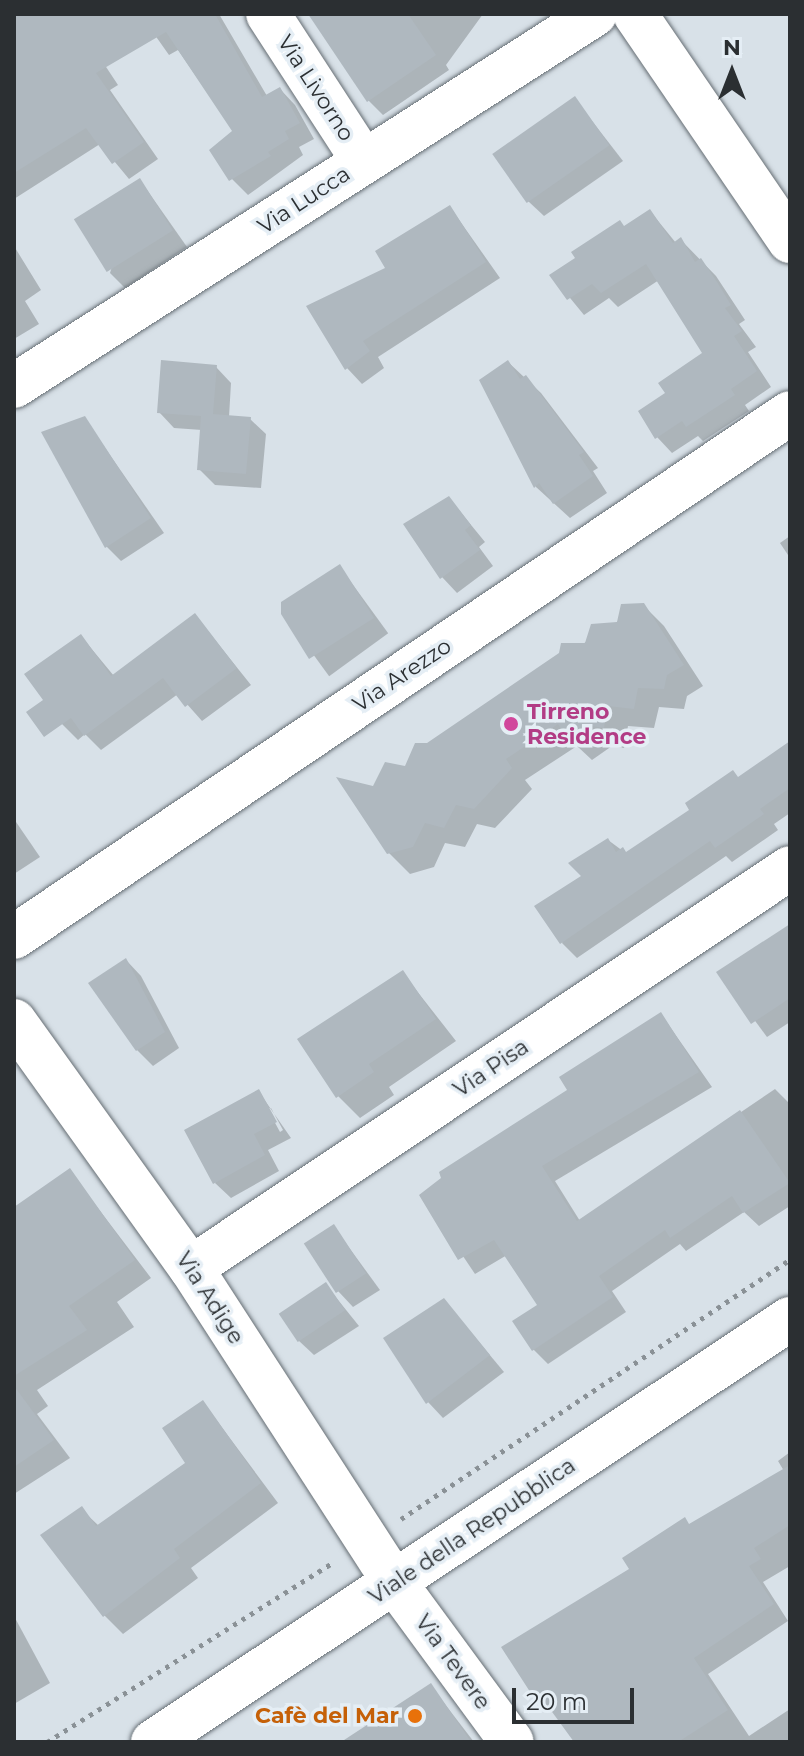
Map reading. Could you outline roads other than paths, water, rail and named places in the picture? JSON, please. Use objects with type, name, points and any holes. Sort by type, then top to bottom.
[{"type":"street","name":"Via Livorno","points":[[268,14],[364,162]]},
{"type":"street","name":"Via Lucca","points":[[14,386],[595,14]]},
{"type":"street","points":[[635,14],[790,241]]},
{"type":"street","name":"Via Arezzo","points":[[14,937],[790,413]]},
{"type":"street","name":"Via Pisa","points":[[191,1268],[790,868]]},
{"type":"street","name":"Via Adige","points":[[14,1021],[191,1268],[395,1583]]},
{"type":"street","name":"Viale della Repubblica","points":[[153,1742],[790,1319]]},
{"type":"street","name":"Via Tevere","points":[[395,1583],[512,1742]]},
{"type":"place","name":"Tirreno Residence","points":[[511,724]]},
{"type":"place","name":"Cafè del Mar","points":[[415,1716]]}]
